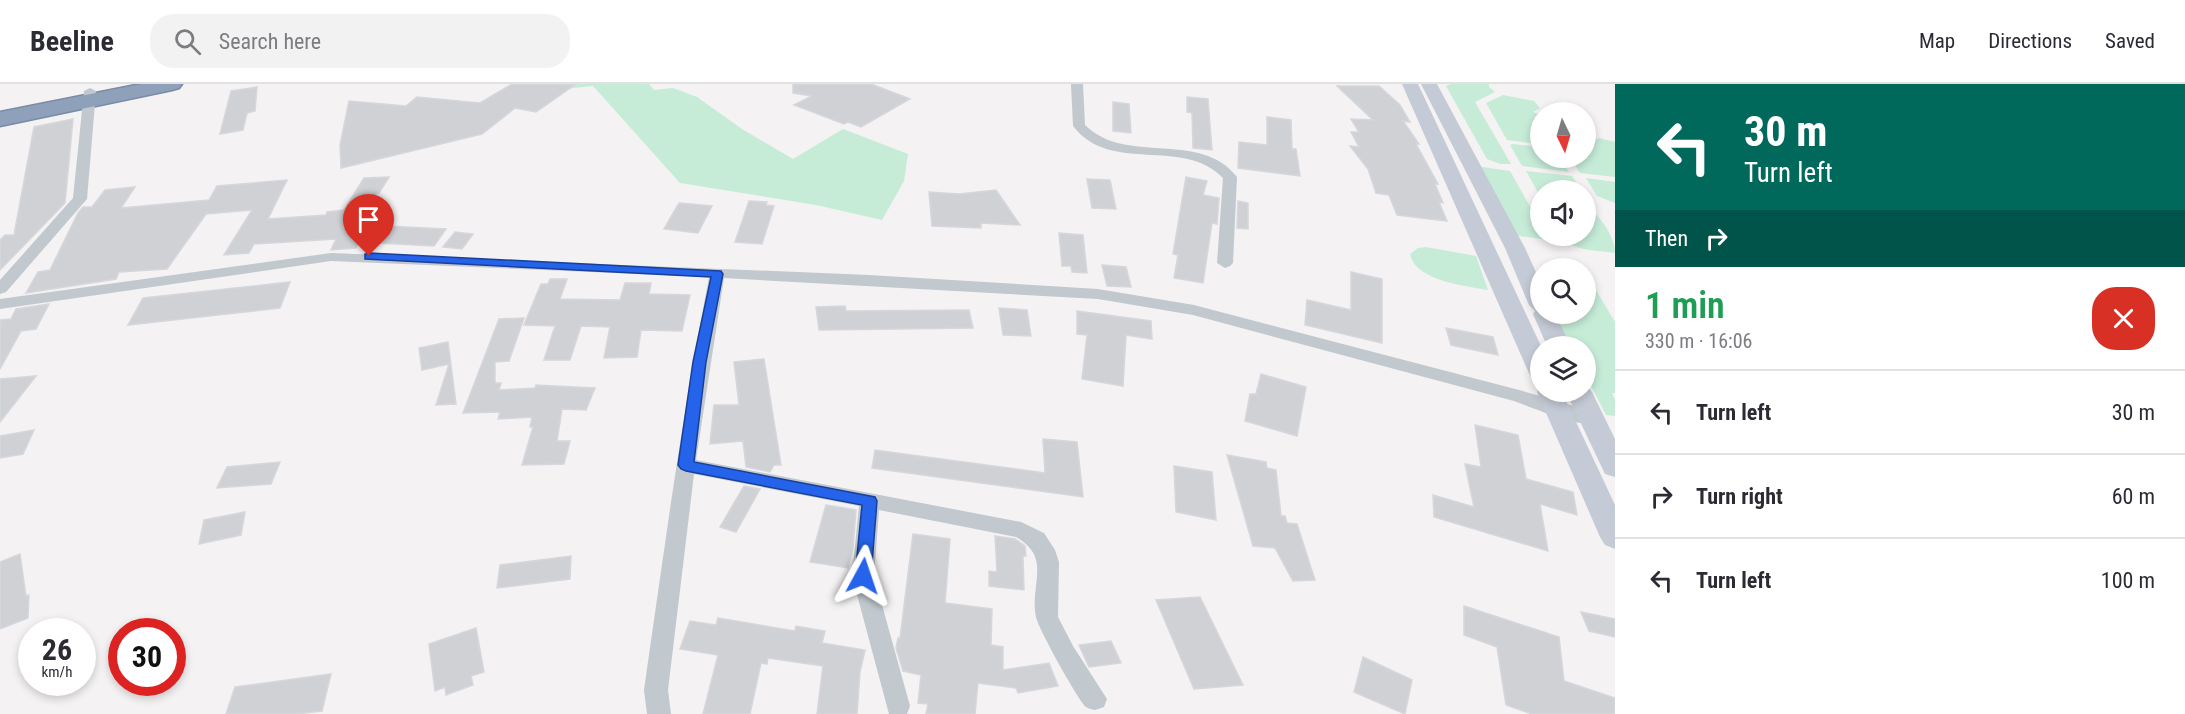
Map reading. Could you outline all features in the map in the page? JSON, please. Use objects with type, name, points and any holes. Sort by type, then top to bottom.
[{"type":"highway","points":[[0,119],[89,96],[124,84]]},
{"type":"highway","points":[[0,108],[172,84]]},
{"type":"street","points":[[1077,84],[1079,126],[1103,144],[1117,148],[1200,158],[1226,171],[1230,177],[1225,263]]},
{"type":"street","points":[[1410,84],[1530,349]]},
{"type":"street","points":[[1429,84],[1515,248],[1530,283]]},
{"type":"street","points":[[0,289],[80,199],[89,96]]},
{"type":"street","points":[[0,304],[284,262],[369,256],[1076,293],[1141,300],[1212,315],[1530,398]]},
{"type":"street","points":[[658,714],[657,690],[686,465],[700,362],[717,274]]},
{"type":"street","points":[[1554,402],[1615,537]]},
{"type":"street","points":[[1556,402],[1591,418]]},
{"type":"street","points":[[1584,402],[1615,467]]},
{"type":"street","points":[[686,465],[1021,530],[1037,539],[1048,562],[1047,617],[1065,653],[1095,699]]},
{"type":"street","points":[[870,501],[863,576],[898,706]]},
{"type":"green space","points":[[548,84],[649,84],[654,90],[673,88],[697,97],[742,129],[793,159],[843,129],[908,154],[904,181],[882,220],[816,205],[680,183],[593,86],[564,89]]},
{"type":"green space","points":[[1489,84],[1495,92],[1475,102],[1511,164],[1500,164],[1487,159],[1446,86]]},
{"type":"green space","points":[[1503,95],[1534,101],[1530,102],[1530,143],[1507,140],[1486,103]]},
{"type":"green space","points":[[1596,139],[1615,142],[1615,177],[1580,173],[1577,168],[1596,168]]},
{"type":"green space","points":[[1510,145],[1530,146],[1530,167],[1522,166]]},
{"type":"green space","points":[[1476,166],[1510,171],[1530,206],[1530,237],[1512,235]]},
{"type":"green space","points":[[1538,168],[1566,168],[1569,172]]},
{"type":"green space","points":[[1526,171],[1572,176],[1575,180],[1531,180]]},
{"type":"green space","points":[[1586,178],[1615,182],[1615,203],[1597,196],[1596,180]]},
{"type":"green space","points":[[1596,215],[1606,227],[1615,253],[1574,246],[1596,246]]},
{"type":"green space","points":[[1426,247],[1476,256],[1488,290],[1443,281],[1421,270],[1414,263],[1410,254],[1418,248]]},
{"type":"green space","points":[[1596,290],[1615,322],[1615,393],[1612,393],[1615,399],[1615,416],[1606,415],[1596,396],[1596,336],[1564,336],[1558,324],[1596,324]]},
{"type":"building","points":[[512,84],[576,84],[536,112],[515,108],[482,134],[341,168],[340,145],[349,101],[406,106],[417,97],[480,103]]},
{"type":"building","points":[[793,84],[871,84],[910,99],[861,127],[848,122],[844,124],[794,105],[812,96],[793,93]]},
{"type":"building","points":[[1337,86],[1379,86],[1400,105],[1410,122],[1403,121],[1419,144],[1416,144],[1438,184],[1435,184],[1443,203],[1439,202],[1447,221],[1397,215],[1389,195],[1376,193],[1368,169],[1350,146],[1359,147],[1351,132],[1359,132],[1351,119],[1373,120]]},
{"type":"building","points":[[257,87],[255,111],[247,113],[243,130],[220,134],[231,91]]},
{"type":"building","points":[[1187,97],[1208,99],[1212,150],[1193,148],[1192,113],[1187,112]]},
{"type":"building","points":[[1113,102],[1129,104],[1131,133],[1113,131]]},
{"type":"building","points":[[1267,117],[1291,120],[1292,149],[1296,149],[1300,176],[1238,168],[1239,142],[1267,145]]},
{"type":"building","points":[[73,119],[65,203],[0,270],[0,240],[5,235],[14,235],[34,127]]},
{"type":"building","points":[[389,177],[376,194],[365,225],[446,229],[434,246],[359,242],[356,248],[331,250],[336,239],[254,244],[249,253],[224,255],[252,210],[206,214],[167,269],[119,272],[116,279],[26,293],[38,272],[50,270],[78,213],[83,207],[92,207],[105,190],[135,187],[121,208],[209,200],[217,186],[287,180],[268,219],[326,215],[327,212],[344,210],[364,178]]},
{"type":"building","points":[[1186,177],[1207,181],[1203,195],[1219,198],[1217,224],[1212,223],[1203,283],[1174,278],[1178,255],[1173,254]]},
{"type":"building","points":[[1087,179],[1110,180],[1116,209],[1092,208]]},
{"type":"building","points":[[996,190],[1020,225],[981,223],[981,228],[932,226],[929,192],[959,194]]},
{"type":"building","points":[[749,201],[767,202],[766,205],[774,206],[762,244],[735,242]]},
{"type":"building","points":[[1238,201],[1248,203],[1248,229],[1237,228]]},
{"type":"building","points":[[679,203],[712,206],[698,233],[664,229]]},
{"type":"building","points":[[455,232],[473,234],[462,249],[443,247]]},
{"type":"building","points":[[1059,233],[1083,235],[1087,273],[1072,272],[1071,266],[1062,266]]},
{"type":"building","points":[[1102,265],[1126,267],[1131,287],[1107,286]]},
{"type":"building","points":[[1351,272],[1382,279],[1382,343],[1305,325],[1307,300],[1351,310]]},
{"type":"building","points":[[550,279],[567,279],[560,299],[620,300],[625,283],[651,283],[649,294],[690,295],[682,331],[641,330],[637,357],[604,358],[610,327],[581,326],[570,360],[544,360],[555,326],[524,325],[541,284],[548,284]]},
{"type":"building","points":[[290,282],[280,308],[128,325],[143,298]]},
{"type":"building","points":[[49,304],[36,329],[21,331],[0,369],[0,320],[11,319],[16,309]]},
{"type":"building","points":[[845,306],[846,311],[969,310],[973,328],[819,330],[816,307]]},
{"type":"building","points":[[999,308],[1027,310],[1031,336],[1003,335]]},
{"type":"building","points":[[1077,311],[1151,321],[1152,339],[1126,335],[1123,386],[1082,379],[1087,335],[1077,334]]},
{"type":"building","points":[[524,318],[509,361],[495,362],[495,383],[501,383],[499,390],[535,388],[536,385],[595,388],[586,410],[562,409],[557,441],[570,441],[564,464],[522,465],[533,427],[530,427],[532,417],[498,419],[500,412],[463,413],[499,319]]},
{"type":"building","points":[[1446,328],[1493,337],[1498,355],[1451,345]]},
{"type":"building","points":[[448,342],[456,404],[436,405],[449,364],[422,370],[419,348]]},
{"type":"building","points":[[764,359],[781,465],[774,465],[770,472],[746,467],[743,441],[710,444],[714,405],[739,405],[734,362]]},
{"type":"building","points":[[1261,374],[1306,387],[1297,436],[1245,421],[1250,394],[1256,394]]},
{"type":"building","points":[[36,376],[0,422],[0,379]]},
{"type":"building","points":[[1475,425],[1518,435],[1526,479],[1573,492],[1577,515],[1540,504],[1548,551],[1434,517],[1433,495],[1474,507],[1465,464],[1481,467]]},
{"type":"building","points":[[34,430],[23,454],[0,458],[0,436]]},
{"type":"building","points":[[1043,439],[1077,442],[1083,497],[872,468],[875,450],[1045,473]]},
{"type":"building","points":[[1227,455],[1266,462],[1267,468],[1276,470],[1281,516],[1285,516],[1287,523],[1297,524],[1315,580],[1293,581],[1275,548],[1253,546]]},
{"type":"building","points":[[280,462],[271,484],[217,488],[227,467]]},
{"type":"building","points":[[1174,466],[1212,472],[1216,520],[1176,512]]},
{"type":"building","points":[[744,486],[760,489],[736,532],[720,527]]},
{"type":"building","points":[[826,505],[856,510],[853,548],[848,568],[810,562]]},
{"type":"building","points":[[245,512],[241,535],[199,544],[204,520]]},
{"type":"building","points":[[913,534],[950,539],[945,603],[992,609],[991,645],[1003,647],[1003,670],[1049,663],[1058,686],[1018,693],[1016,688],[978,683],[975,714],[926,714],[928,704],[918,703],[921,675],[903,671],[896,648],[898,638],[900,638]]},
{"type":"building","points":[[995,536],[1015,539],[1025,546],[1024,590],[989,586],[989,571],[997,572]]},
{"type":"building","points":[[20,554],[26,596],[29,595],[28,618],[18,618],[18,622],[0,629],[0,562]]},
{"type":"building","points":[[571,556],[570,579],[497,588],[500,565]]},
{"type":"building","points":[[1200,597],[1243,685],[1194,689],[1156,600]]},
{"type":"building","points":[[1464,606],[1559,637],[1564,681],[1615,698],[1615,714],[1532,714],[1506,705],[1497,647],[1464,635]]},
{"type":"building","points":[[1581,612],[1615,619],[1615,637],[1589,631]]},
{"type":"building","points":[[718,618],[795,631],[796,626],[825,631],[822,643],[865,650],[860,672],[857,714],[817,714],[823,666],[768,658],[767,664],[761,663],[750,714],[703,714],[718,655],[680,649],[690,621],[716,625]]},
{"type":"building","points":[[476,628],[484,672],[471,676],[473,685],[446,695],[445,687],[435,691],[429,644]]},
{"type":"building","points":[[1111,641],[1121,663],[1089,667],[1079,645]]},
{"type":"building","points":[[1363,657],[1412,680],[1405,714],[1354,692]]},
{"type":"building","points":[[331,674],[322,711],[297,714],[226,714],[235,687]]},
{"type":"route","points":[[369,256],[717,274],[700,362],[686,465],[870,501],[863,576]]}]
